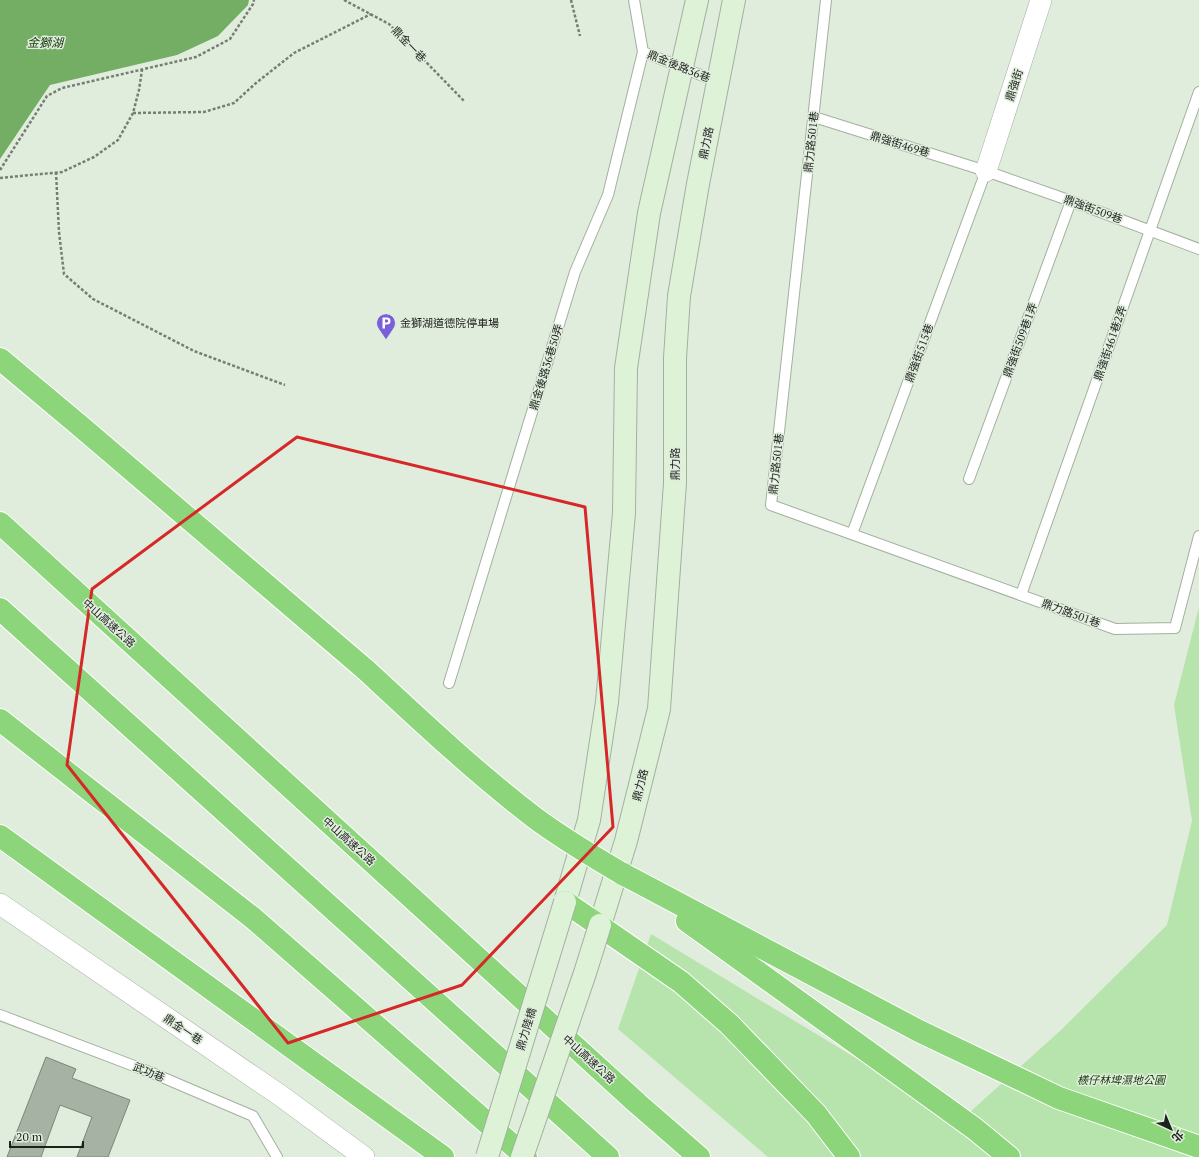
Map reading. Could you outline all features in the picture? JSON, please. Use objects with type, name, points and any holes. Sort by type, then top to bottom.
[{"type":"highway","points":[[0,359],[366,670],[461,758],[535,818],[572,844],[621,874],[919,1031],[1059,1098],[1199,1147]]},
{"type":"highway","name":"中山高速公路","points":[[0,523],[620,1088],[699,1157]]},
{"type":"highway","points":[[0,609],[608,1157]]},
{"type":"highway","points":[[0,720],[253,918],[526,1157]]},
{"type":"highway","points":[[0,836],[443,1157]]},
{"type":"highway","points":[[621,874],[975,1129],[1009,1157]]},
{"type":"highway","points":[[565,902],[681,982],[729,1024],[816,1114],[849,1157]]},
{"type":"street","points":[[565,902],[589,820],[607,702],[624,513],[626,368],[649,212],[698,0]]},
{"type":"street","name":"鼎力路","points":[[600,925],[626,841],[659,709],[675,483],[675,358],[679,296],[698,184],[734,0]]},
{"type":"street","name":"鼎強街","points":[[986,171],[1041,0]]},
{"type":"street","name":"鼎力陸橋","points":[[486,1157],[565,902]]},
{"type":"street","name":"鼎金一巷","points":[[0,904],[281,1096],[364,1157]]},
{"type":"street","points":[[522,1157],[600,925]]},
{"type":"lane","name":"鼎金後路36巷","points":[[634,0],[643,52],[718,82]]},
{"type":"lane","name":"鼎力路501巷","points":[[826,0],[771,505],[1115,629],[1175,628],[1199,536]]},
{"type":"lane","name":"鼎金後路36巷50弄","points":[[449,682],[575,272],[608,194],[643,52]]},
{"type":"lane","name":"鼎強街461巷2弄","points":[[1021,595],[1199,92]]},
{"type":"lane","name":"鼎強街469巷","points":[[814,117],[986,171]]},
{"type":"lane","name":"鼎強街509巷","points":[[986,171],[1071,200],[1199,249]]},
{"type":"lane","name":"鼎強街515巷","points":[[852,534],[986,171]]},
{"type":"lane","name":"鼎強街509巷1弄","points":[[969,479],[1071,200]]},
{"type":"lane","name":"武功巷","points":[[0,1015],[150,1072],[253,1116],[277,1157]]},
{"type":"path","points":[[0,170],[47,96],[62,88],[196,57],[230,39],[253,4],[254,0]]},
{"type":"path","name":"鼎金一巷","points":[[344,0],[389,24],[464,101]]},
{"type":"path","points":[[572,0],[580,36]]},
{"type":"path","points":[[134,113],[204,112],[234,103],[256,83],[294,53],[371,14]]},
{"type":"path","points":[[0,178],[62,172],[94,157],[118,140],[134,113],[142,70]]},
{"type":"path","points":[[56,172],[59,232],[64,274],[93,298],[194,351],[285,385]]},
{"type":"highlighted area","points":[[297,437],[585,507],[613,827],[462,985],[288,1043],[67,765],[92,589]]},
{"type":"green space","name":"檨仔林埤濕地公園","points":[[1199,607],[1199,1157],[768,1157],[618,1029],[651,934],[960,1121],[1060,1031],[1167,925],[1192,821],[1174,705]]},
{"type":"water","name":"金獅湖","points":[[0,0],[249,0],[248,5],[218,36],[177,55],[50,85],[0,159]]},
{"type":"building","points":[[46,1057],[76,1069],[72,1078],[130,1100],[108,1157],[77,1157],[92,1117],[60,1105],[41,1157],[7,1157]]},
{"type":"place","name":"金獅湖道德院停車場","points":[[386,340]]}]
